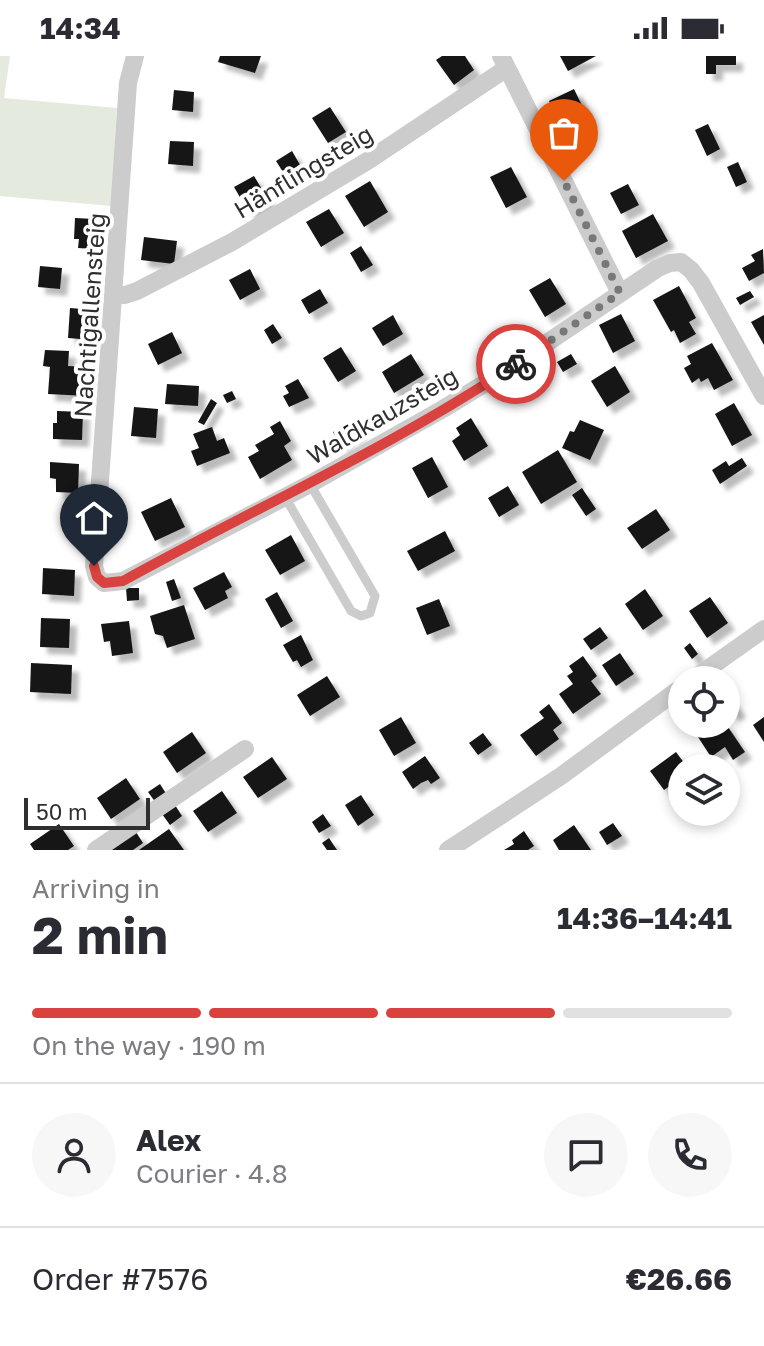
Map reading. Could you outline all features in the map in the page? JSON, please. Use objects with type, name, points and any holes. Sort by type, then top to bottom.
[{"type":"street","name":"Nachtigallensteig","points":[[97,577],[94,566],[128,83],[135,56]]},
{"type":"street","name":"Hänflingsteig","points":[[115,295],[137,291],[232,242],[369,160],[504,62]]},
{"type":"street","points":[[504,62],[620,293]]},
{"type":"street","name":"Waldkauzsteig","points":[[97,577],[104,583],[123,581],[310,484],[505,371],[670,263],[681,262],[701,283],[764,396]]},
{"type":"street","points":[[712,666],[764,629]]},
{"type":"street","points":[[448,850],[561,776],[668,697]]},
{"type":"street","points":[[96,850],[245,749]]},
{"type":"lane","name":"Waldkauzsteig","points":[[285,497],[351,611],[361,616],[370,613],[375,596],[310,484]]},
{"type":"shaded area","points":[[0,56],[10,56],[4,98],[117,108],[111,206],[0,196]]},
{"type":"building","points":[[220,56],[261,56],[255,73],[218,62]]},
{"type":"building","points":[[442,56],[465,56],[474,70],[454,85],[436,60]]},
{"type":"building","points":[[560,56],[596,56],[568,71]]},
{"type":"building","points":[[706,56],[736,56],[736,65],[716,65],[716,74],[706,74]]},
{"type":"building","points":[[574,89],[589,120],[565,132],[549,101]]},
{"type":"building","points":[[174,90],[194,92],[193,112],[172,110]]},
{"type":"building","points":[[330,107],[346,132],[328,143],[312,118]]},
{"type":"building","points":[[708,124],[720,149],[707,156],[695,130]]},
{"type":"building","points":[[170,141],[194,142],[193,166],[168,164]]},
{"type":"building","points":[[292,151],[303,170],[288,180],[276,161]]},
{"type":"building","points":[[738,162],[747,182],[736,187],[727,167]]},
{"type":"building","points":[[511,167],[527,197],[506,208],[490,177]]},
{"type":"building","points":[[254,176],[269,201],[249,213],[234,187]]},
{"type":"building","points":[[370,181],[388,212],[364,227],[345,196]]},
{"type":"building","points":[[628,184],[639,205],[621,214],[610,193]]},
{"type":"building","points":[[329,209],[344,233],[321,247],[306,222]]},
{"type":"building","points":[[653,214],[668,241],[636,258],[622,231]]},
{"type":"building","points":[[75,218],[95,219],[95,249],[78,248],[79,239],[74,239]]},
{"type":"building","points":[[144,237],[177,241],[174,264],[141,260]]},
{"type":"building","points":[[361,246],[373,265],[361,272],[350,253]]},
{"type":"building","points":[[763,249],[764,273],[749,281],[742,268],[755,261],[751,255]]},
{"type":"building","points":[[40,266],[62,268],[60,289],[38,287]]},
{"type":"building","points":[[250,269],[260,289],[240,300],[229,280]]},
{"type":"building","points":[[550,278],[566,304],[545,317],[529,290]]},
{"type":"building","points":[[679,286],[696,318],[689,322],[696,334],[680,343],[653,300]]},
{"type":"building","points":[[320,289],[328,303],[309,314],[301,300]]},
{"type":"building","points":[[750,291],[754,297],[740,305],[736,298]]},
{"type":"building","points":[[70,308],[94,310],[92,340],[68,338]]},
{"type":"building","points":[[621,314],[635,341],[613,353],[599,325]]},
{"type":"building","points":[[393,315],[403,334],[383,346],[372,328]]},
{"type":"building","points":[[764,315],[764,345],[751,322]]},
{"type":"building","points":[[273,324],[282,338],[272,344],[264,330]]},
{"type":"building","points":[[172,332],[182,353],[158,365],[148,344]]},
{"type":"building","points":[[712,343],[733,380],[714,390],[708,378],[701,382],[699,378],[692,383],[684,368],[691,364],[687,356]]},
{"type":"building","points":[[341,347],[356,371],[338,382],[323,358]]},
{"type":"building","points":[[45,350],[69,351],[68,366],[89,367],[87,396],[48,394],[50,367],[43,366]]},
{"type":"building","points":[[411,354],[424,375],[394,393],[382,372]]},
{"type":"building","points":[[571,354],[577,364],[563,372],[557,362]]},
{"type":"building","points":[[615,366],[630,392],[607,407],[591,381]]},
{"type":"building","points":[[298,379],[309,398],[289,407],[283,396],[289,393],[285,386]]},
{"type":"building","points":[[167,384],[199,386],[198,406],[165,404]]},
{"type":"building","points":[[232,391],[236,399],[227,403],[223,395]]},
{"type":"building","points":[[211,399],[217,403],[204,425],[198,422]]},
{"type":"building","points":[[734,403],[752,435],[732,446],[715,414]]},
{"type":"building","points":[[134,407],[158,409],[156,438],[131,436]]},
{"type":"building","points":[[57,411],[83,412],[82,440],[53,439]]},
{"type":"building","points":[[471,418],[488,446],[464,461],[452,441],[460,435],[456,428]]},
{"type":"building","points":[[580,420],[604,430],[590,460],[562,448],[570,431],[574,432]]},
{"type":"building","points":[[280,421],[291,441],[284,446],[292,460],[260,479],[248,457],[259,451],[255,445],[274,434],[270,427]]},
{"type":"building","points":[[354,421],[360,433],[350,439],[343,427]]},
{"type":"building","points":[[212,427],[217,441],[224,438],[230,453],[197,466],[191,451],[199,448],[193,434]]},
{"type":"building","points":[[341,428],[348,440],[340,445],[333,432]]},
{"type":"building","points":[[558,450],[577,482],[541,504],[522,472]]},
{"type":"building","points":[[432,457],[448,487],[428,498],[412,468]]},
{"type":"building","points":[[742,458],[747,466],[720,484],[712,470],[726,461],[729,466]]},
{"type":"building","points":[[50,462],[79,464],[78,493],[56,492],[56,479],[50,478]]},
{"type":"building","points":[[508,486],[519,505],[499,517],[488,498]]},
{"type":"building","points":[[582,488],[596,509],[586,516],[572,495]]},
{"type":"building","points":[[171,498],[185,527],[155,541],[141,512]]},
{"type":"building","points":[[656,509],[670,530],[642,549],[627,528]]},
{"type":"building","points":[[445,531],[455,551],[418,571],[407,551]]},
{"type":"building","points":[[291,535],[305,561],[280,575],[265,550]]},
{"type":"building","points":[[43,568],[75,570],[74,596],[42,594]]},
{"type":"building","points":[[224,572],[232,587],[225,591],[228,598],[205,610],[193,588]]},
{"type":"building","points":[[174,579],[181,598],[172,601],[166,582]]},
{"type":"building","points":[[126,588],[139,588],[139,600],[127,601]]},
{"type":"building","points":[[645,589],[663,616],[643,630],[625,604]]},
{"type":"building","points":[[277,592],[293,621],[281,628],[265,599]]},
{"type":"building","points":[[710,597],[728,623],[707,638],[689,611]]},
{"type":"building","points":[[439,599],[450,626],[427,635],[416,608]]},
{"type":"building","points":[[184,605],[195,639],[167,648],[163,636],[155,634],[150,616]]},
{"type":"building","points":[[41,618],[70,619],[69,648],[40,647]]},
{"type":"building","points":[[129,621],[133,653],[112,656],[110,641],[104,642],[101,624]]},
{"type":"building","points":[[600,627],[608,638],[591,650],[583,639]]},
{"type":"building","points":[[301,635],[313,660],[301,667],[297,660],[293,662],[283,645]]},
{"type":"building","points":[[690,643],[698,654],[692,659],[684,648]]},
{"type":"building","points":[[620,653],[634,674],[616,686],[602,665]]},
{"type":"building","points":[[583,656],[597,676],[591,681],[601,694],[573,714],[559,694],[573,684],[567,676],[573,672],[569,666]]},
{"type":"building","points":[[31,663],[72,665],[71,694],[30,692]]},
{"type":"building","points":[[327,676],[340,697],[310,716],[297,695]]},
{"type":"building","points":[[549,704],[562,723],[553,730],[559,739],[536,756],[520,735],[544,718],[539,712]]},
{"type":"building","points":[[401,717],[416,743],[394,756],[379,730]]},
{"type":"building","points":[[764,717],[764,742],[753,725]]},
{"type":"building","points":[[192,732],[206,753],[177,773],[163,752]]},
{"type":"building","points":[[483,733],[492,745],[478,755],[469,743]]},
{"type":"building","points":[[699,738],[736,738],[745,752],[740,755],[729,754],[725,747],[715,754],[709,754]]},
{"type":"building","points":[[425,756],[440,778],[431,784],[428,780],[413,789],[402,772]]},
{"type":"building","points":[[272,757],[287,779],[258,798],[243,777]]},
{"type":"building","points":[[668,758],[668,787],[664,790],[650,771]]},
{"type":"building","points":[[126,778],[140,799],[111,819],[97,798]]},
{"type":"building","points":[[160,784],[167,795],[156,803],[148,792]]},
{"type":"building","points":[[222,791],[237,813],[208,832],[193,811]]},
{"type":"building","points":[[361,795],[374,815],[358,826],[345,805]]},
{"type":"building","points":[[175,805],[182,816],[170,825],[162,814]]},
{"type":"building","points":[[323,814],[331,826],[319,833],[312,822]]},
{"type":"building","points":[[613,823],[622,836],[607,845],[599,832]]},
{"type":"building","points":[[59,824],[74,846],[68,850],[34,850],[30,844]]},
{"type":"building","points":[[574,825],[591,850],[559,850],[553,840]]},
{"type":"building","points":[[169,829],[184,850],[139,850]]},
{"type":"building","points":[[524,831],[534,846],[528,850],[504,850],[514,844],[512,840]]},
{"type":"building","points":[[136,832],[143,843],[133,850],[110,850]]},
{"type":"building","points":[[329,838],[337,850],[327,850],[322,843]]},
{"type":"way so far","points":[[516,364],[620,293],[564,181]]},
{"type":"route","points":[[94,566],[97,577],[104,583],[123,581],[310,484],[423,421],[516,364]]}]
